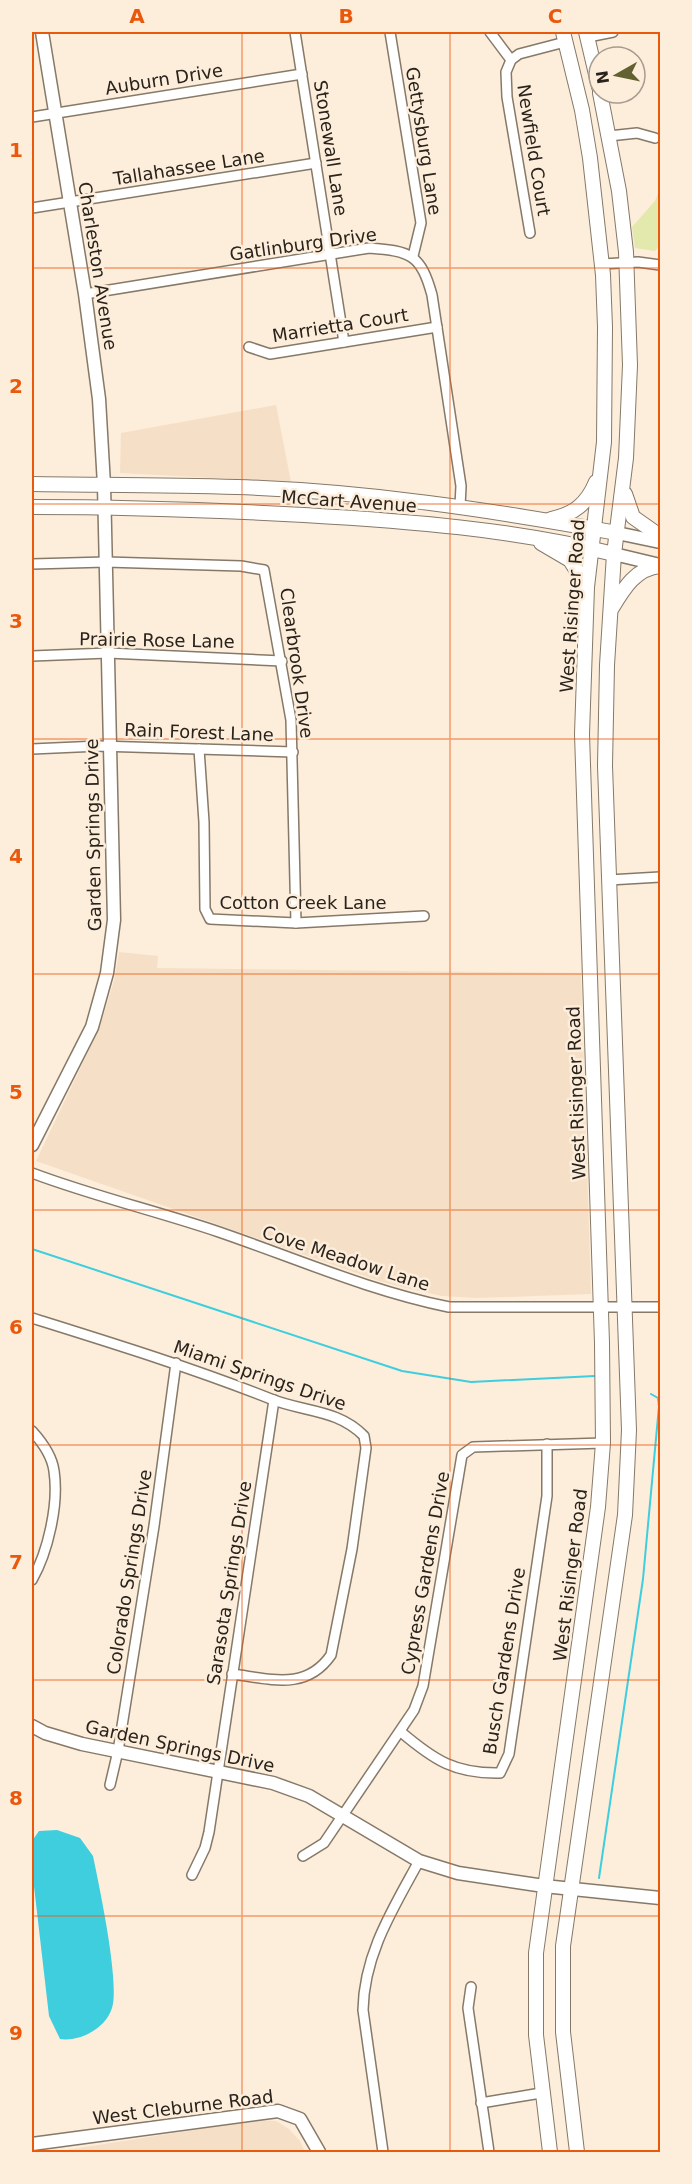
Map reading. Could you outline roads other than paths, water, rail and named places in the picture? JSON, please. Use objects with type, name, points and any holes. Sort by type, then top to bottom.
[{"type":"main road","name":"West Risinger Road","points":[[550,2152],[541,2093],[535,1991],[544,1886],[590,1568],[603,1443],[601,1306],[582,734],[587,587],[601,469],[605,338],[602,264],[590,158],[564,37]]},
{"type":"main road","points":[[577,2152],[563,2032],[562,1972],[570,1889],[625,1515],[628,1430],[605,766],[614,554],[623,489],[630,365],[627,262],[619,191],[603,105]]},
{"type":"main road","points":[[547,520],[566,516],[585,502],[601,469]]},
{"type":"main road","name":"McCart Avenue","points":[[32,484],[237,487],[460,506],[617,533]]},
{"type":"main road","points":[[623,489],[633,517],[660,536]]},
{"type":"main road","name":"McCart Avenue","points":[[32,507],[105,507],[360,518],[534,538],[614,554]]},
{"type":"main road","points":[[534,538],[570,560],[587,587]]},
{"type":"main road","points":[[611,609],[637,574],[651,566],[660,566]]},
{"type":"main road","points":[[588,880],[609,880]]},
{"type":"street","name":"Charleston Avenue","points":[[42,32],[97,378],[105,507]]},
{"type":"street","name":"Stonewall Lane","points":[[296,32],[344,342]]},
{"type":"street","name":"Gettysburg Lane","points":[[390,32],[421,224],[413,256]]},
{"type":"street","points":[[490,32],[510,60]]},
{"type":"street","points":[[587,34],[613,32]]},
{"type":"street","name":"Newfield Court","points":[[530,232],[505,82],[510,60],[519,54],[564,37]]},
{"type":"street","name":"Auburn Drive","points":[[32,117],[302,74]]},
{"type":"street","points":[[609,136],[637,134],[655,138]]},
{"type":"street","name":"Tallahassee Lane","points":[[32,208],[316,163]]},
{"type":"street","name":"Gatlinburg Drive","points":[[85,294],[369,248],[392,249],[413,256]]},
{"type":"street","points":[[413,256],[425,269],[437,327],[461,486],[460,506]]},
{"type":"street","points":[[602,264],[627,262],[660,265]]},
{"type":"street","name":"Marrietta Court","points":[[249,347],[263,354],[270,354],[437,327]]},
{"type":"street","name":"Garden Springs Drive","points":[[32,1145],[92,1027],[107,973],[114,920],[105,507]]},
{"type":"street","name":"McCart Avenue","points":[[617,533],[660,542]]},
{"type":"street","name":"McCart Avenue","points":[[614,554],[660,566]]},
{"type":"street","name":"Clearbrook Drive","points":[[32,564],[106,561],[242,566],[264,570],[282,661],[293,752],[296,923]]},
{"type":"street","name":"Prairie Rose Lane","points":[[32,656],[108,654],[282,661]]},
{"type":"street","name":"Rain Forest Lane","points":[[32,749],[110,746],[293,752]]},
{"type":"street","name":"Cotton Creek Lane","points":[[199,749],[207,916],[215,920],[296,923],[424,916]]},
{"type":"street","points":[[609,880],[660,877]]},
{"type":"street","name":"Cove Meadow Lane","points":[[32,1173],[172,1216],[336,1274],[431,1304],[449,1307],[660,1307]]},
{"type":"street","name":"Miami Springs Drive","points":[[32,1318],[176,1363],[274,1400],[322,1411],[347,1423],[364,1436],[366,1448],[352,1549],[331,1655],[321,1670],[307,1678],[288,1680],[232,1674]]},
{"type":"street","name":"Colorado Springs Drive","points":[[110,1785],[118,1751],[154,1526],[176,1363]]},
{"type":"street","name":"Sarasota Springs Drive","points":[[192,1875],[206,1848],[274,1400]]},
{"type":"street","points":[[32,1431],[45,1445],[54,1471],[53,1508],[48,1541],[32,1580]]},
{"type":"street","name":"Cypress Gardens Drive","points":[[303,1856],[324,1843],[340,1816],[401,1732],[414,1710],[423,1686],[462,1455],[473,1447],[603,1443]]},
{"type":"street","name":"Busch Gardens Drive","points":[[401,1732],[429,1755],[449,1766],[470,1772],[500,1773],[509,1754],[547,1496],[547,1444]]},
{"type":"street","name":"Garden Springs Drive","points":[[32,1726],[45,1733],[82,1744],[253,1777],[309,1796],[419,1861],[476,1877],[570,1889],[660,1895]]},
{"type":"street","points":[[383,2152],[363,2010],[363,1988],[368,1966],[381,1932],[419,1861]]},
{"type":"street","points":[[471,1987],[468,2008],[489,2152]]},
{"type":"street","points":[[481,2103],[541,2093]]},
{"type":"street","name":"West Cleburne Road","points":[[32,2144],[278,2111],[300,2120],[319,2152]]},
{"type":"water","points":[[57,1830],[80,1838],[93,1856],[108,1933],[114,1995],[112,2008],[104,2022],[84,2036],[68,2039],[60,2039],[49,2016],[32,1869],[32,1841],[39,1831]]},
{"type":"waterway","points":[[32,1249],[402,1371],[471,1382],[595,1376]]},
{"type":"waterway","points":[[599,1878],[643,1579],[659,1406],[658,1398],[651,1394]]}]
